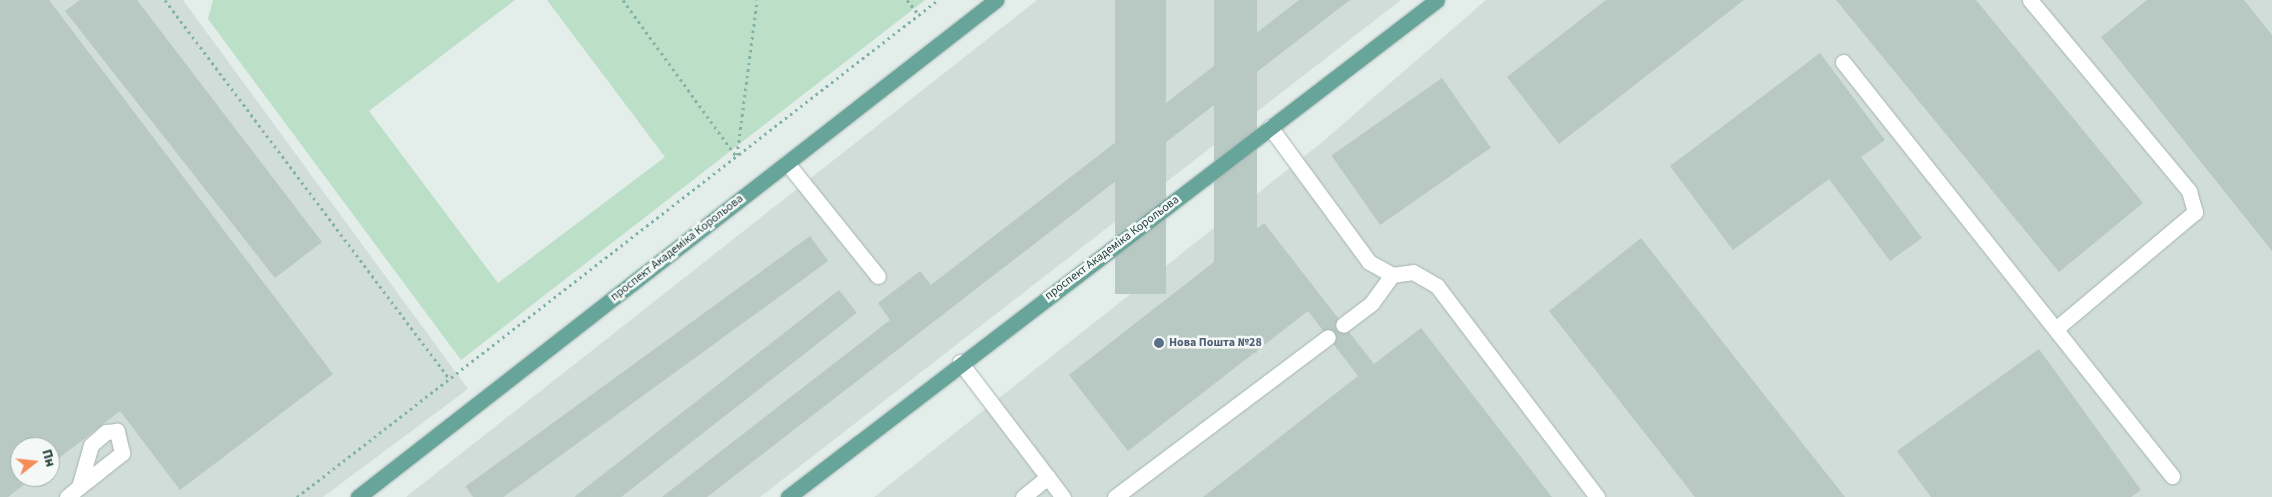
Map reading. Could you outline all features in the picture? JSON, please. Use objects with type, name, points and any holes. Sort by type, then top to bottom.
[{"type":"main road","name":"проспект Академіка Корольова","points":[[361,496],[996,0]]},
{"type":"main road","name":"проспект Академіка Корольова","points":[[788,497],[960,362],[1437,0]]},
{"type":"lane","points":[[2030,0],[2189,191],[2195,212],[2057,328]]},
{"type":"lane","points":[[1843,62],[2057,328],[2172,476]]},
{"type":"lane","points":[[1270,127],[1369,262],[1392,274],[1413,272],[1437,286],[1597,497]]},
{"type":"lane","points":[[787,163],[878,276]]},
{"type":"lane","points":[[1344,326],[1372,303],[1392,274]]},
{"type":"lane","points":[[1116,497],[1328,337]]},
{"type":"lane","points":[[960,362],[1063,497]]},
{"type":"lane","points":[[1023,497],[1048,477]]},
{"type":"lane","points":[[67,497],[79,487]]},
{"type":"path","points":[[165,0],[450,379]]},
{"type":"path","points":[[624,0],[736,156]]},
{"type":"path","points":[[736,156],[757,0]]},
{"type":"path","points":[[907,0],[918,15]]},
{"type":"path","points":[[297,497],[938,0]]},
{"type":"shaded area","points":[[0,0],[183,0],[468,389],[323,497],[0,497]]},
{"type":"shaded area","points":[[1037,0],[1401,0],[760,497],[406,497]]},
{"type":"shaded area","points":[[1486,0],[2272,0],[2272,497],[874,497],[1320,144]]},
{"type":"green space","points":[[213,0],[515,0],[369,111],[498,283],[665,157],[547,0],[925,0],[461,360],[208,19]]},
{"type":"building","points":[[0,0],[49,0],[333,374],[180,490],[120,411],[60,457],[60,437],[10,437],[10,487],[21,487],[8,497],[0,497]]},
{"type":"building","points":[[80,0],[137,0],[322,242],[275,278],[65,11]]},
{"type":"building","points":[[1115,0],[1166,0],[1166,294],[1115,294]]},
{"type":"building","points":[[1214,0],[1257,0],[1257,353],[1214,353]]},
{"type":"building","points":[[1299,0],[1350,0],[707,497],[662,497],[890,320],[878,303],[920,271],[931,285]]},
{"type":"building","points":[[1606,0],[1744,0],[1559,144],[1507,77]]},
{"type":"building","points":[[1836,0],[1976,0],[2143,203],[2059,272]]},
{"type":"building","points":[[2147,0],[2244,0],[2272,35],[2272,251],[2101,37]]},
{"type":"building","points":[[1820,53],[1885,140],[1861,157],[1922,238],[1890,261],[1829,179],[1733,250],[1670,166]]},
{"type":"building","points":[[1442,78],[1491,148],[1380,225],[1331,155]]},
{"type":"building","points":[[1264,223],[1374,364],[1421,328],[1552,497],[1203,497],[1358,376],[1308,311],[1128,451],[1069,375]]},
{"type":"building","points":[[810,236],[828,261],[504,497],[473,497],[465,486]]},
{"type":"building","points":[[1641,238],[1845,497],[1695,497],[1549,311]]},
{"type":"building","points":[[839,290],[857,313],[621,497],[575,496]]},
{"type":"building","points":[[2039,349],[2141,490],[2131,497],[1931,497],[1897,451]]},
{"type":"place","name":"Нова Пошта №28","points":[[1159,343]]}]
